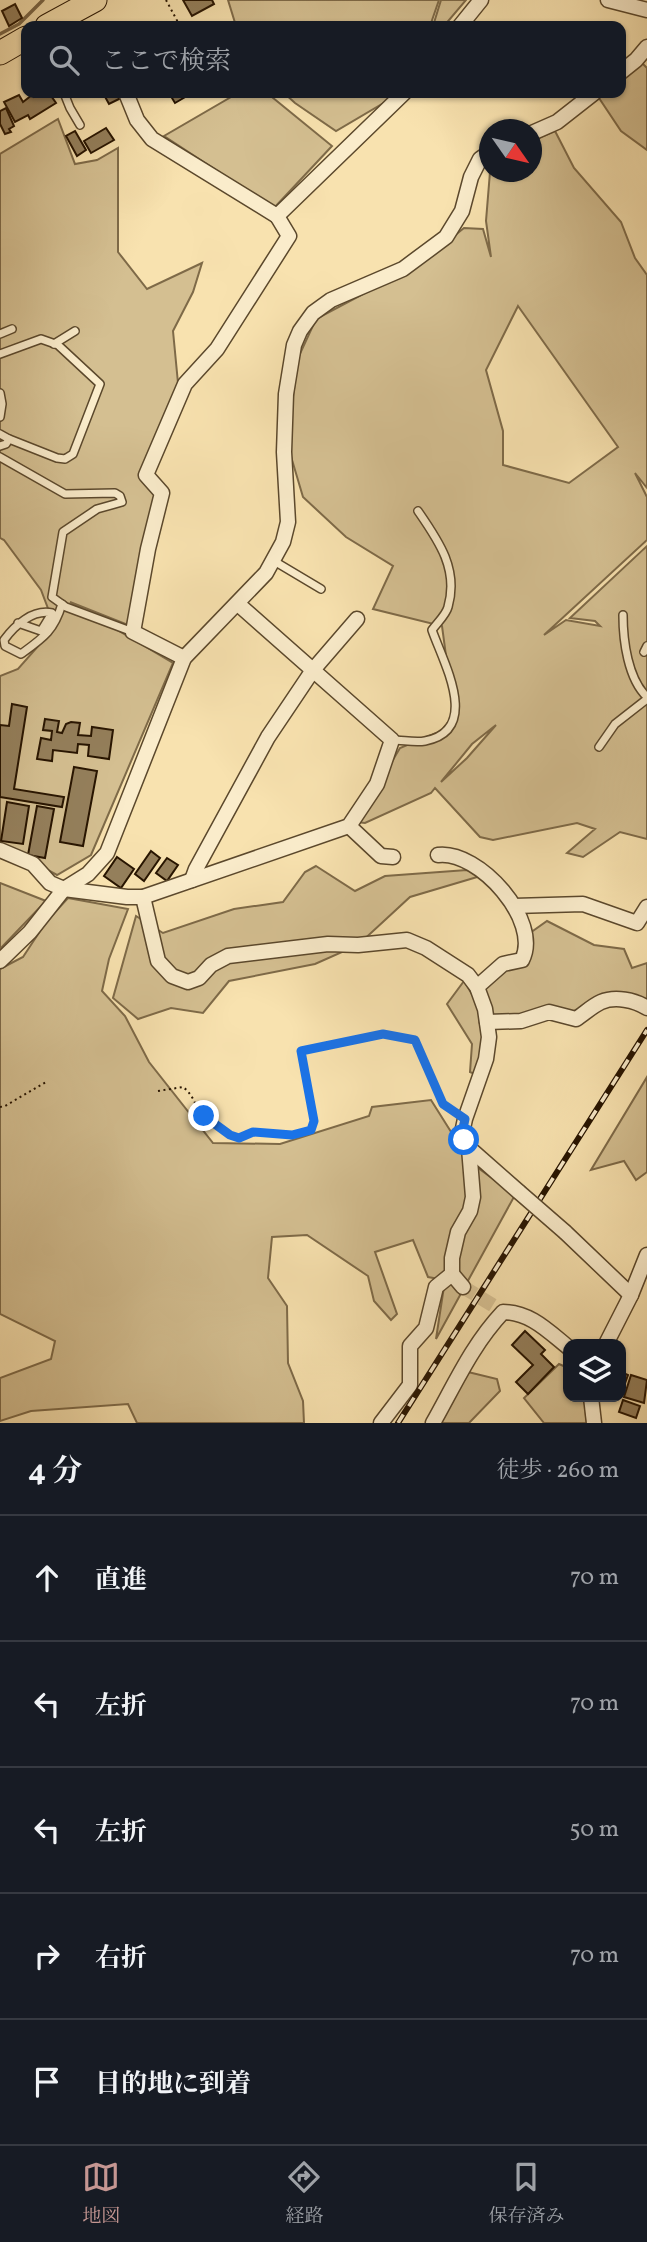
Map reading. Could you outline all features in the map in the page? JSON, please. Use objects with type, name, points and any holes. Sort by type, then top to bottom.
[{"type":"main road","points":[[60,14],[95,0]]},
{"type":"main road","points":[[0,53],[21,41]]},
{"type":"street","points":[[464,21],[481,0]]},
{"type":"street","points":[[608,0],[647,10]]},
{"type":"street","points":[[626,68],[647,47]]},
{"type":"street","points":[[128,98],[137,120],[152,139],[277,216],[289,236],[217,349],[185,383],[146,475],[162,493],[148,549],[133,632],[184,658]]},
{"type":"street","points":[[277,216],[399,98]]},
{"type":"street","points":[[542,128],[557,122],[588,98]]},
{"type":"street","points":[[0,961],[30,932],[64,889],[88,874],[107,853],[184,658],[238,604],[274,561],[288,522],[284,452],[286,394],[300,331],[313,313],[331,300],[403,269],[446,237],[462,211],[471,177],[479,161]]},
{"type":"street","points":[[0,850],[33,864],[50,883],[64,889],[143,897],[349,827],[377,784],[392,740],[238,604]]},
{"type":"street","points":[[192,880],[195,869],[268,737],[313,670],[357,619]]},
{"type":"street","points":[[349,827],[381,856],[393,857]]},
{"type":"street","points":[[438,855],[445,854],[474,865],[489,876],[514,906],[526,940],[526,951],[522,960],[503,964],[477,987]]},
{"type":"street","points":[[143,897],[158,961],[172,976],[188,982],[228,956],[327,944],[358,945],[407,940],[426,948],[468,975],[477,987],[489,1037],[486,1059],[462,1133],[469,1148],[473,1197],[470,1211],[458,1232],[452,1258],[452,1274],[463,1287]]},
{"type":"street","points":[[514,906],[583,904],[637,923],[647,907]]},
{"type":"street","points":[[487,1022],[521,1021],[549,1013],[576,1019],[600,1002],[611,1000],[642,1005]]},
{"type":"street","points":[[469,1148],[565,1232],[631,1295]]},
{"type":"street","points":[[609,1339],[647,1255]]},
{"type":"street","points":[[381,1423],[410,1385],[410,1346],[426,1328],[436,1287],[452,1274]]},
{"type":"street","points":[[433,1423],[461,1369],[498,1309],[517,1312],[534,1320],[563,1343]]},
{"type":"street","points":[[592,1402],[594,1423]]},
{"type":"lane","points":[[66,98],[80,125]]},
{"type":"lane","points":[[0,334],[12,328]]},
{"type":"lane","points":[[54,344],[75,331]]},
{"type":"lane","points":[[0,354],[41,339],[54,344],[100,384],[73,454],[65,459],[0,434]]},
{"type":"lane","points":[[0,393],[0,417]]},
{"type":"lane","points":[[0,446],[6,444],[9,439]]},
{"type":"lane","points":[[0,457],[65,494],[115,493],[122,499],[122,502],[97,509],[63,532],[52,597],[62,604],[133,632]]},
{"type":"lane","points":[[392,740],[426,741],[442,734],[456,718],[457,706],[432,630],[448,610],[449,568],[443,547],[418,510]]},
{"type":"lane","points":[[274,561],[321,589]]},
{"type":"lane","points":[[43,633],[52,613],[45,612],[18,623],[4,640],[5,646],[21,654],[57,621],[62,604]]},
{"type":"lane","points":[[599,747],[615,724],[647,698],[637,687],[623,628],[623,615]]},
{"type":"lane","points":[[18,623],[43,633]]},
{"type":"path","points":[[166,0],[177,21]]},
{"type":"path","points":[[158,1091],[183,1087],[190,1092],[204,1116],[230,1135],[239,1138],[253,1132],[292,1135],[311,1130],[314,1121],[301,1051],[383,1034],[415,1040],[443,1104],[465,1119]]},
{"type":"path","points":[[0,1107],[5,1107],[46,1082]]},
{"type":"shaded area","points":[[228,0],[439,0],[432,21],[234,21]]},
{"type":"shaded area","points":[[441,0],[466,0],[448,21],[435,21]]},
{"type":"shaded area","points":[[641,62],[647,68],[647,150],[621,131],[599,98],[626,98],[626,76]]},
{"type":"shaded area","points":[[229,98],[273,98],[332,146],[274,208],[164,136]]},
{"type":"shaded area","points":[[290,98],[392,98],[336,131]]},
{"type":"shaded area","points":[[58,119],[75,164],[97,160],[118,148],[118,252],[147,289],[202,263],[193,292],[173,331],[178,383],[143,467],[162,493],[128,625],[70,602],[173,663],[91,855],[57,875],[0,844],[0,676],[18,669],[55,627],[41,590],[0,538],[0,154]]},
{"type":"shaded area","points":[[555,131],[574,168],[621,222],[635,258],[647,275],[647,488],[635,473],[647,497],[647,540],[544,635],[566,620],[600,626],[595,621],[570,618],[647,546],[647,839],[620,832],[583,857],[567,853],[595,829],[577,823],[493,840],[480,837],[435,788],[431,793],[365,823],[356,822],[400,748],[441,731],[454,715],[442,626],[373,609],[393,566],[346,537],[303,497],[287,443],[298,358],[316,319],[418,265],[464,228],[483,229],[491,257],[486,221],[489,182],[542,182],[542,137]],"holes":[[[518,306],[618,447],[569,483],[503,465],[503,431],[486,370]],[[496,725],[441,782],[472,744]]]},
{"type":"shaded area","points":[[316,866],[355,891],[385,876],[467,870],[484,875],[410,897],[358,945],[315,964],[229,981],[203,1013],[171,1008],[138,1019],[113,998],[136,916],[163,933],[234,909],[283,902],[305,872]]},
{"type":"shaded area","points":[[0,883],[46,901],[0,949]]},
{"type":"shaded area","points":[[68,898],[128,909],[109,959],[102,991],[125,1016],[149,1062],[213,1143],[280,1144],[369,1116],[372,1107],[431,1100],[470,1162],[515,1195],[436,1339],[445,1280],[428,1277],[413,1240],[375,1252],[397,1314],[391,1320],[374,1301],[368,1276],[307,1235],[272,1237],[268,1278],[287,1306],[288,1363],[303,1401],[304,1423],[137,1423],[128,1404],[31,1411],[0,1421],[0,1378],[51,1359],[55,1341],[0,1314],[0,969],[23,957],[46,922]]},
{"type":"shaded area","points":[[547,921],[594,945],[624,949],[632,968],[647,963],[647,999],[620,1001],[554,1015],[483,1017],[483,1058],[477,1075],[470,1072],[472,1044],[447,1004],[464,981],[473,996],[504,966],[528,960],[530,933]]},
{"type":"shaded area","points":[[647,1077],[647,1172],[636,1180],[624,1161],[591,1170]]},
{"type":"shaded area","points":[[559,1364],[563,1366],[563,1402],[587,1402],[591,1423],[544,1423],[524,1398]]},
{"type":"shaded area","points":[[468,1372],[497,1379],[500,1391],[469,1423],[441,1423]]},
{"type":"building","points":[[183,0],[212,0],[214,4],[192,16]]},
{"type":"building","points":[[15,4],[22,18],[9,26],[2,11]]},
{"type":"building","points":[[19,95],[23,102],[28,98],[52,98],[56,103],[30,119],[28,115],[15,122],[4,102]]},
{"type":"building","points":[[106,98],[121,98],[109,104]]},
{"type":"building","points":[[6,108],[14,126],[9,129],[11,132],[5,134],[0,124],[0,111]]},
{"type":"building","points":[[106,128],[114,140],[91,153],[84,141]]},
{"type":"building","points":[[75,131],[86,150],[77,156],[66,136]]},
{"type":"building","points":[[12,704],[27,707],[14,789],[64,797],[62,807],[0,797],[0,725],[9,726]]},
{"type":"building","points":[[45,719],[59,721],[57,732],[62,733],[66,724],[71,722],[80,723],[78,735],[91,736],[92,727],[113,730],[109,759],[88,756],[89,745],[78,744],[77,753],[53,750],[52,761],[37,759],[41,738],[51,740],[52,731],[43,730]]},
{"type":"building","points":[[74,767],[97,771],[83,846],[60,842]]},
{"type":"building","points":[[7,802],[29,806],[23,844],[1,841]]},
{"type":"building","points":[[37,806],[54,809],[45,858],[28,855]]},
{"type":"building","points":[[151,851],[160,858],[144,881],[135,874]]},
{"type":"building","points":[[117,857],[134,869],[121,888],[104,876]]},
{"type":"building","points":[[167,858],[178,865],[167,881],[156,873]]},
{"type":"building","points":[[525,1331],[545,1350],[541,1354],[554,1367],[528,1394],[516,1382],[533,1365],[512,1345]]},
{"type":"building","points":[[631,1375],[647,1380],[644,1403],[626,1398]]},
{"type":"building","points":[[622,1402],[640,1406],[636,1418],[619,1412]]},
{"type":"waterway","points":[[22,21],[43,0]]},
{"type":"waterway","points":[[0,34],[21,22]]},
{"type":"tunnel","points":[[463,1287],[494,1306]]},
{"type":"railway","points":[[398,1423],[647,1030]]},
{"type":"route","points":[[204,1116],[230,1135],[239,1138],[253,1132],[292,1135],[311,1130],[314,1121],[301,1051],[383,1034],[415,1040],[443,1104],[465,1119],[462,1133],[464,1140]]}]
